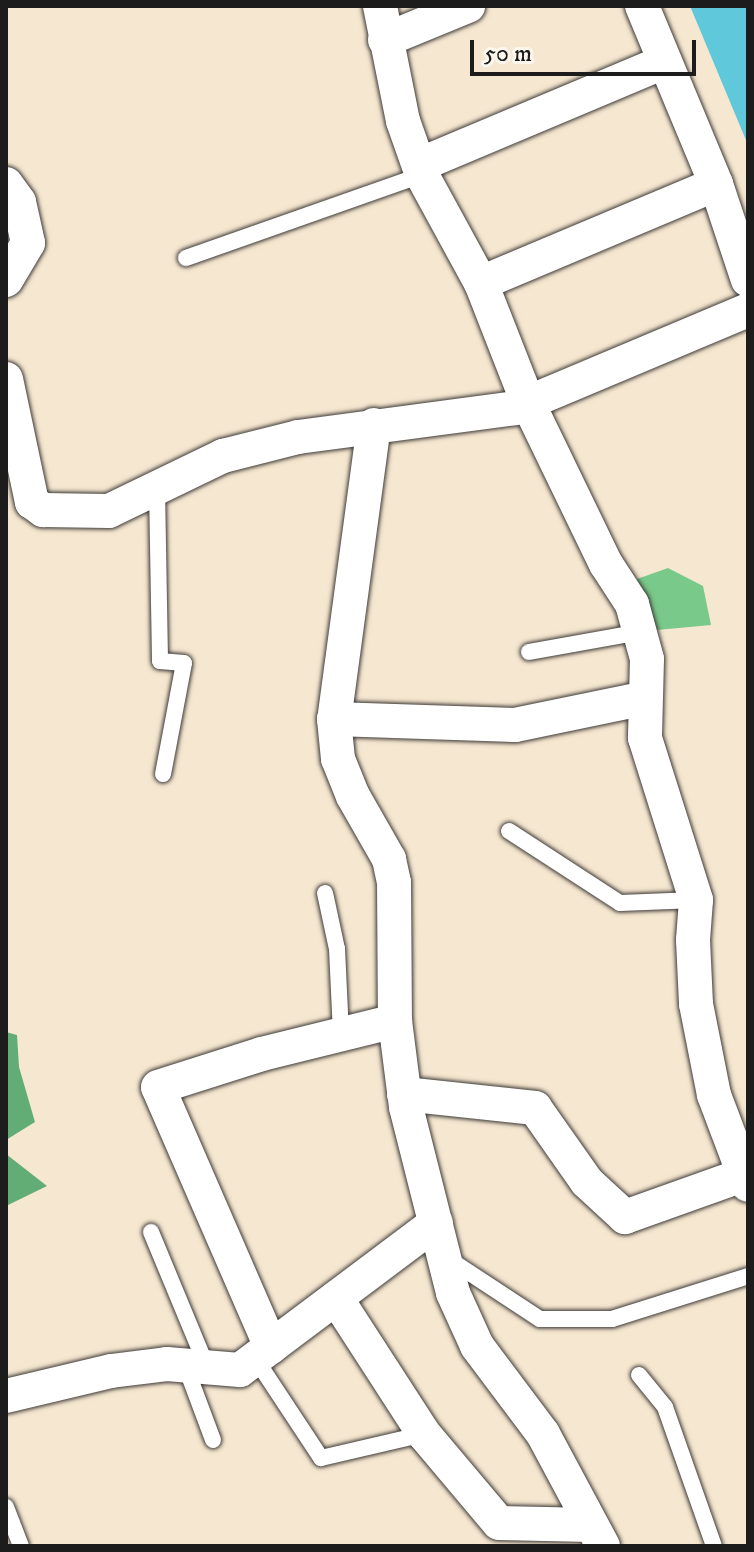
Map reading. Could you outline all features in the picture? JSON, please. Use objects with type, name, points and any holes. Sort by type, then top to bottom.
[{"type":"street","points":[[380,6],[403,121],[421,170],[481,283],[528,403],[606,564],[632,604],[647,659],[645,738],[696,900],[693,940],[696,1004],[714,1095],[745,1180],[625,1217],[587,1182],[535,1108],[404,1094]]},
{"type":"street","points":[[385,40],[468,6]]},
{"type":"street","points":[[642,6],[716,184],[748,280]]},
{"type":"street","points":[[421,170],[664,62]]},
{"type":"street","points":[[6,184],[19,202],[28,243],[6,280]]},
{"type":"street","points":[[481,283],[716,184]]},
{"type":"street","points":[[6,379],[32,502],[43,510],[109,511],[223,456],[298,437],[515,408],[748,310]]},
{"type":"street","points":[[374,425],[334,719],[338,759],[353,796],[389,859],[394,882],[395,1021],[404,1094],[453,1293],[477,1346],[543,1434],[597,1535]]},
{"type":"street","points":[[334,719],[515,725],[645,698]]},
{"type":"street","points":[[263,1353],[158,1087],[341,1033],[395,1021]]},
{"type":"street","points":[[6,1396],[111,1371],[196,1366],[240,1370],[436,1223]]},
{"type":"street","points":[[336,1298],[424,1434],[499,1523],[597,1535]]},
{"type":"lane","points":[[186,258],[421,170]]},
{"type":"lane","points":[[157,488],[160,661],[184,663],[163,774]]},
{"type":"lane","points":[[529,652],[640,632]]},
{"type":"lane","points":[[509,831],[620,903],[696,900]]},
{"type":"lane","points":[[325,893],[337,949],[341,1033]]},
{"type":"lane","points":[[151,1232],[196,1366],[213,1440]]},
{"type":"lane","points":[[444,1257],[540,1319],[612,1319],[748,1276]]},
{"type":"lane","points":[[263,1353],[321,1458],[424,1434]]},
{"type":"lane","points":[[639,1375],[665,1407],[714,1546]]},
{"type":"lane","points":[[6,1507],[21,1546]]},
{"type":"green space","points":[[668,568],[703,586],[711,625],[657,630],[637,579]]},
{"type":"green space","points":[[6,1032],[17,1035],[19,1067],[35,1122],[6,1140]]},
{"type":"green space","points":[[6,1154],[47,1186],[6,1206]]},
{"type":"water","points":[[690,6],[745,6],[748,12],[748,145]]}]
